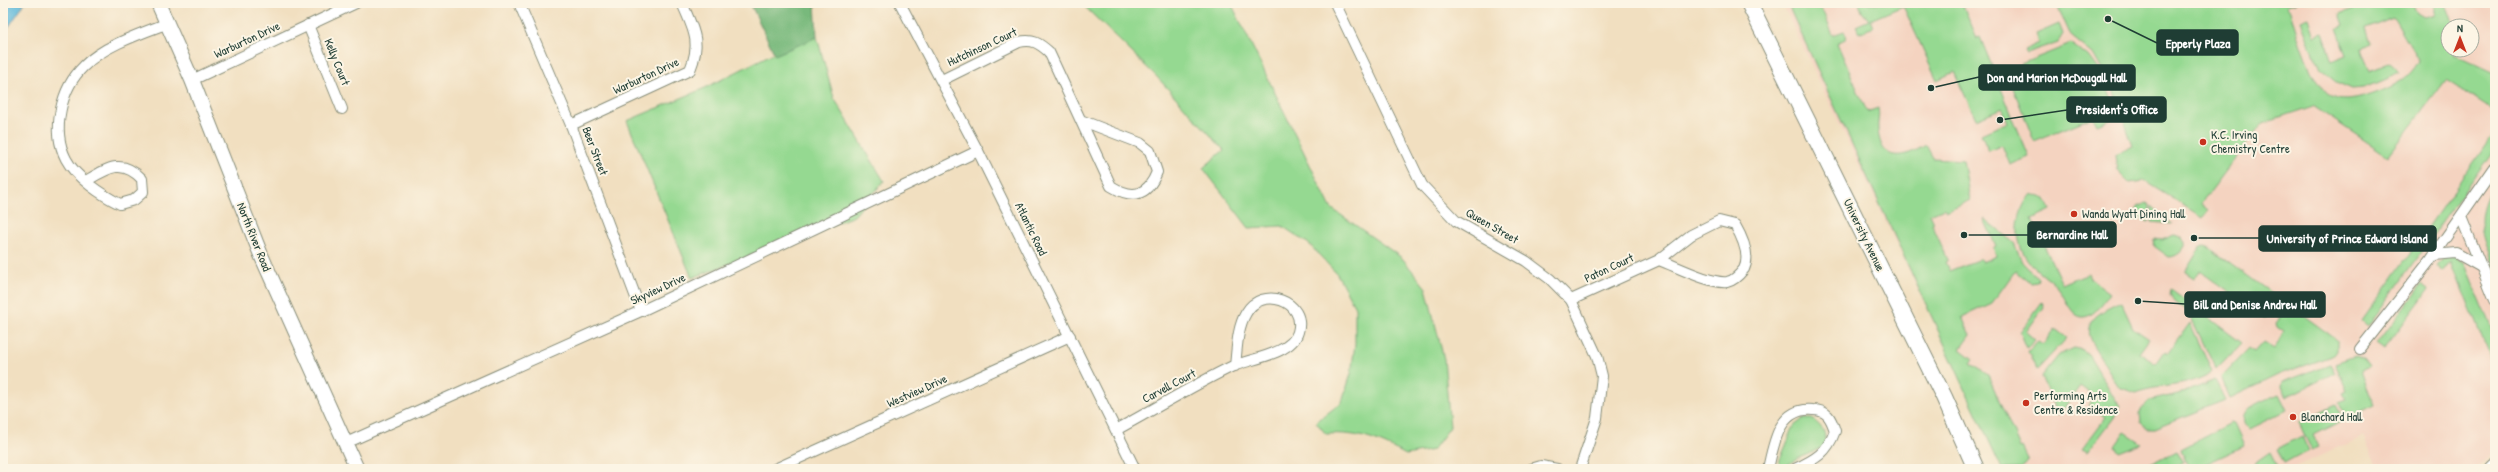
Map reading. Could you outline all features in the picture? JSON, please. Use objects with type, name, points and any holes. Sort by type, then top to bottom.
[{"type":"main road","name":"North River Road","points":[[158,3],[192,80],[261,256],[357,469]]},
{"type":"main road","name":"University Avenue","points":[[1749,3],[1944,397],[1976,469]]},
{"type":"main road","points":[[2492,469],[2495,466]]},
{"type":"street","name":"Warburton Drive","points":[[192,80],[356,3]]},
{"type":"street","name":"Beer Street","points":[[519,3],[571,125],[641,311]]},
{"type":"street","name":"Warburton Drive","points":[[571,125],[690,70],[696,54],[694,34],[682,3]]},
{"type":"street","name":"Atlantic Road","points":[[900,3],[942,80],[978,151],[1135,469]]},
{"type":"street","name":"Queen Street","points":[[1335,3],[1422,185],[1456,220],[1526,261],[1550,279],[1571,300],[1597,356],[1602,376],[1598,418],[1580,469]]},
{"type":"street","points":[[86,181],[106,169],[120,166],[133,169],[142,179],[143,192],[134,200],[120,204],[103,196],[86,181],[66,159],[60,136],[61,111],[65,90],[84,65],[113,47],[168,23]]},
{"type":"street","name":"Kelly Court","points":[[308,25],[342,110]]},
{"type":"street","name":"Hutchinson Court","points":[[942,80],[1019,42],[1029,40],[1039,43],[1049,52],[1083,121],[1111,186],[1122,193],[1138,195],[1147,189],[1157,172],[1150,151],[1140,143],[1083,121]]},
{"type":"street","name":"Skyview Drive","points":[[346,443],[641,311],[978,151]]},
{"type":"street","points":[[2360,349],[2434,255],[2495,167]]},
{"type":"street","points":[[2461,217],[2495,300]]},
{"type":"street","name":"Paton Court","points":[[1571,300],[1659,260],[1691,234],[1719,221],[1735,225],[1744,240],[1746,264],[1740,274],[1728,282],[1714,280],[1659,260]]},
{"type":"street","points":[[2434,255],[2456,253],[2482,268]]},
{"type":"street","name":"Carvell Court","points":[[1116,430],[1235,366],[1259,360],[1285,346],[1297,336],[1300,323],[1294,309],[1285,300],[1272,297],[1256,301],[1246,312],[1240,328],[1235,366]]},
{"type":"street","name":"Westview Drive","points":[[775,469],[1070,336]]},
{"type":"street","points":[[1768,469],[1773,446],[1784,421],[1794,412],[1801,409],[1821,410],[1828,414],[1836,431],[1831,444],[1820,457],[1795,469]]},
{"type":"street","points":[[1531,469],[1541,466],[1557,469]]},
{"type":"shaded area","points":[[1782,3],[2495,3],[2494,451],[2475,469],[2379,469],[2363,437],[2290,469],[2003,469]]},
{"type":"green space","points":[[750,3],[815,3],[817,37],[775,55]]},
{"type":"green space","points":[[1081,3],[1231,3],[1331,208],[1402,258],[1426,288],[1444,359],[1450,427],[1433,450],[1406,455],[1368,438],[1348,434],[1326,434],[1316,422],[1342,402],[1351,374],[1355,344],[1355,307],[1337,274],[1309,244],[1282,226],[1249,228],[1203,168],[1224,150],[1157,77]]},
{"type":"green space","points":[[1787,3],[1819,3],[1833,35],[1844,31],[1847,38],[1837,43],[1867,112],[1878,108],[1880,141],[1884,149],[1895,155],[1902,155],[1910,153],[1926,145],[1933,158],[1963,160],[1970,200],[1946,211],[1944,208],[1930,214],[1934,223],[1932,224],[1948,260],[1945,262],[1949,271],[1980,259],[1982,262],[1997,256],[1993,248],[1996,246],[1984,219],[2014,243],[2022,261],[2038,278],[2037,282],[2031,283],[2015,271],[1992,303],[1962,317],[1970,335],[1960,349],[1973,359],[1970,363],[1988,375],[2020,448],[2022,447],[2028,459],[2020,469],[2002,469]]},
{"type":"green space","points":[[1859,3],[1962,3],[1977,38],[1980,37],[2029,157],[2010,165],[2002,145],[1989,151],[1981,134],[2008,122],[2002,108],[1976,119],[1954,72],[1937,80],[1903,6],[1870,20],[1873,27],[1860,33],[1856,26],[1869,20],[1862,12]]},
{"type":"green space","points":[[2056,3],[2297,3],[2288,6],[2300,44],[2312,73],[2319,85],[2328,94],[2337,99],[2346,100],[2367,96],[2395,85],[2411,73],[2419,61],[2393,17],[2366,28],[2371,44],[2361,50],[2370,71],[2389,63],[2400,73],[2364,88],[2352,89],[2336,82],[2320,69],[2301,21],[2309,18],[2315,36],[2322,33],[2332,61],[2347,55],[2337,28],[2343,25],[2339,14],[2356,8],[2355,3],[2413,3],[2418,13],[2425,17],[2435,14],[2435,3],[2446,3],[2451,18],[2440,18],[2440,58],[2460,58],[2495,74],[2495,112],[2446,80],[2388,156],[2313,106],[2262,123],[2201,204],[2208,210],[2202,217],[2144,181],[2129,183],[2117,171],[2115,155],[2133,146],[2113,89],[2093,54],[2071,36]]},
{"type":"green space","points":[[2059,24],[2063,34],[2058,42],[2026,53],[2024,50],[2039,43],[2036,34]]},
{"type":"green space","points":[[817,37],[834,98],[884,181],[854,216],[692,278],[627,121],[705,88],[791,44]]},
{"type":"green space","points":[[2071,44],[2088,56],[2099,71],[2120,116],[2097,125],[2093,117],[2034,141],[2006,70]]},
{"type":"green space","points":[[2493,135],[2495,148],[2368,326],[2362,321]]},
{"type":"green space","points":[[2495,182],[2495,267],[2483,234],[2481,215],[2488,194]]},
{"type":"green space","points":[[2031,194],[2046,199],[2051,210],[2032,219],[2062,284],[2088,273],[2090,278],[2110,293],[2099,308],[2088,316],[2084,317],[2076,314],[2060,291],[2031,264],[2025,256],[2021,247],[2018,229],[2021,211]]},
{"type":"green space","points":[[2146,203],[2150,205],[2149,222],[2141,219],[2136,214],[2137,207]]},
{"type":"green space","points":[[2152,206],[2172,224],[2152,222]]},
{"type":"green space","points":[[2174,235],[2183,237],[2186,242],[2184,248],[2178,254],[2169,257],[2154,246],[2155,239],[2162,240]]},
{"type":"green space","points":[[2204,246],[2208,247],[2274,295],[2276,303],[2264,318],[2200,271],[2194,278],[2185,272],[2200,248]]},
{"type":"green space","points":[[2446,257],[2455,257],[2464,262],[2495,337],[2495,370],[2451,262],[2443,272],[2438,265]]},
{"type":"green space","points":[[2422,284],[2429,289],[2384,349],[2377,344]]},
{"type":"green space","points":[[2171,290],[2242,343],[2216,370],[2189,313],[2174,301],[2170,295]]},
{"type":"green space","points":[[2042,302],[2044,307],[2026,332],[2035,340],[2027,348],[2020,332]]},
{"type":"green space","points":[[2121,302],[2133,328],[2149,339],[2139,353],[2156,364],[2165,351],[2168,353],[2190,323],[2212,372],[2193,381],[2135,393],[2119,387],[2090,340],[2088,333],[2089,326],[2097,316]]},
{"type":"green space","points":[[2296,310],[2337,340],[2337,351],[2334,355],[2280,374],[2230,398],[2221,377],[2249,348],[2254,352],[2263,342],[2273,348],[2284,332],[2277,327],[2276,323],[2286,311]]},
{"type":"green space","points":[[2055,329],[2067,338],[2037,370],[2028,351],[2038,342],[2043,345]]},
{"type":"green space","points":[[2073,348],[2083,350],[2089,355],[2120,407],[2119,411],[2088,452],[2082,449],[2106,417],[2089,405],[2095,397],[2080,386],[2058,416],[2041,377],[2059,355]]},
{"type":"green space","points":[[2355,356],[2363,359],[2369,367],[2361,371],[2374,405],[2346,418],[2339,403],[2347,400],[2343,393],[2347,391],[2335,363]]},
{"type":"green space","points":[[2330,364],[2335,373],[2286,397],[2281,387],[2282,382]]},
{"type":"green space","points":[[2215,380],[2225,400],[2155,428],[2147,428],[2141,423],[2140,413],[2149,401],[2186,392]]},
{"type":"green space","points":[[2279,394],[2287,410],[2249,429],[2245,426],[2244,417],[2250,408]]},
{"type":"green space","points":[[2336,405],[2343,420],[2313,435],[2318,446],[2311,449],[2299,423]]},
{"type":"green space","points":[[1803,419],[1812,419],[1822,428],[1825,435],[1823,447],[1781,467],[1779,462],[1794,426]]},
{"type":"green space","points":[[2231,423],[2234,424],[2244,446],[2195,469],[2189,469],[2181,449]]},
{"type":"green space","points":[[2125,432],[2142,443],[2119,452],[2115,446]]},
{"type":"green space","points":[[2302,436],[2308,450],[2284,463],[2277,449]]},
{"type":"green space","points":[[2176,451],[2184,462],[2168,469],[2141,469]]},
{"type":"green space","points":[[2270,452],[2277,466],[2270,469],[2258,469],[2254,463]]},
{"type":"water","points":[[3,3],[25,3],[3,35]]},
{"type":"place","name":"Epperly Plaza","points":[[2108,19]]},
{"type":"place","name":"Don and Marion McDougall Hall","points":[[1931,88]]},
{"type":"place","name":"President's Office","points":[[2000,120]]},
{"type":"place","name":"K.C. Irving Chemistry Centre","points":[[2203,142]]},
{"type":"place","name":"Wanda Wyatt Dining Hall","points":[[2074,214]]},
{"type":"place","name":"Bernardine Hall","points":[[1964,235]]},
{"type":"place","name":"University of Prince Edward Island","points":[[2194,238]]},
{"type":"place","name":"Bill and Denise Andrew Hall","points":[[2138,301]]},
{"type":"place","name":"Performing Arts Centre & Residence","points":[[2026,403]]},
{"type":"place","name":"Blanchard Hall","points":[[2293,417]]}]
